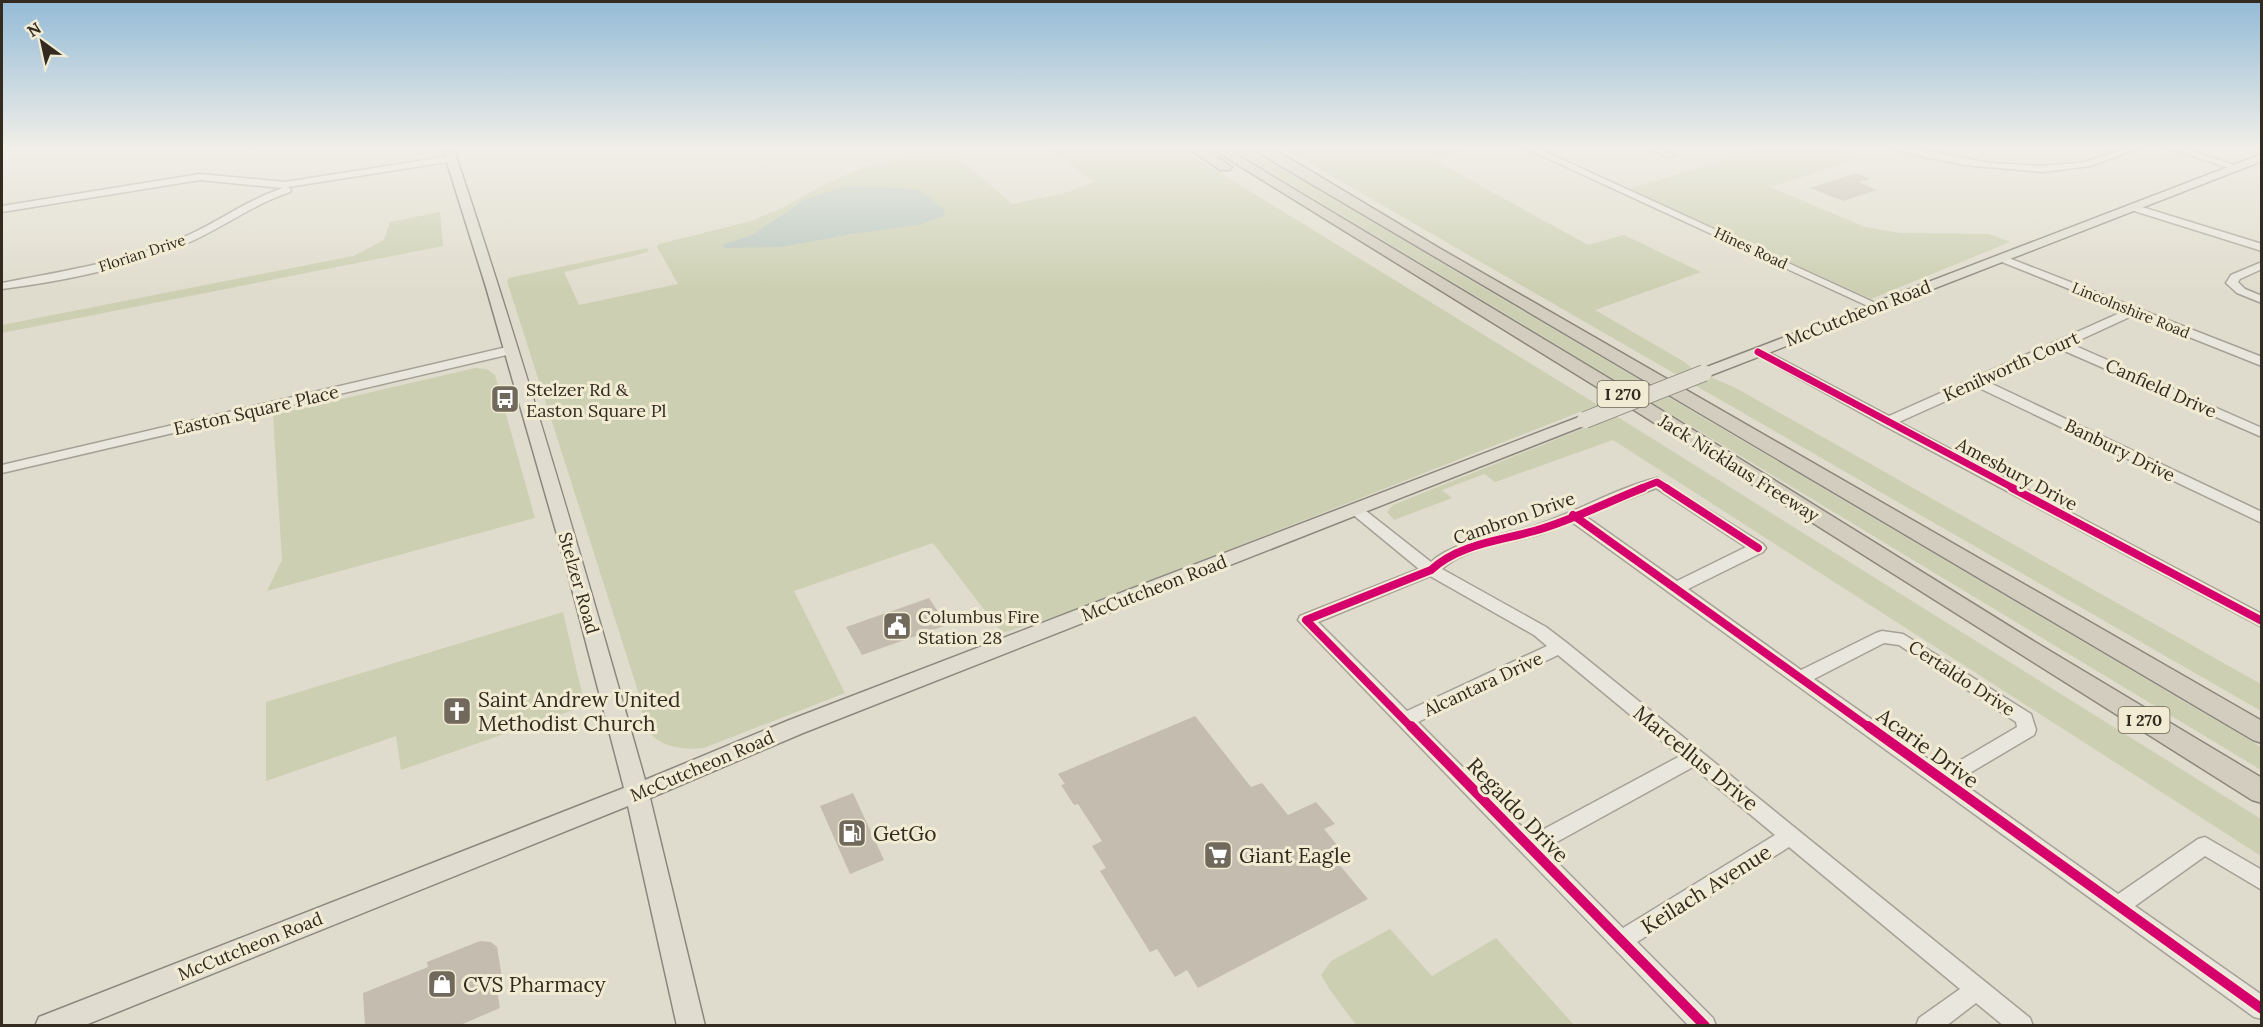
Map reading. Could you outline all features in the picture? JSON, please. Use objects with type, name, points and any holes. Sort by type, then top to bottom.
[{"type":"highway","points":[[1272,195],[2027,648]]},
{"type":"highway","name":"Jack Nicklaus Freeway","points":[[1294,195],[1643,407],[2027,648],[2262,792]]},
{"type":"highway","name":"Jack Nicklaus Freeway","points":[[1341,195],[1474,275],[2262,733]]},
{"type":"main road","name":"Stelzer Road","points":[[462,195],[575,566],[637,793],[692,1026]]},
{"type":"main road","name":"McCutcheon Road","points":[[49,1026],[637,793],[795,727],[2163,195]]},
{"type":"street","points":[[2,209],[89,195]]},
{"type":"street","name":"Florian Drive","points":[[2,286],[99,267],[151,253],[188,239],[254,201],[273,195]]},
{"type":"street","name":"Hines Road","points":[[1633,195],[1876,306]]},
{"type":"street","points":[[2132,207],[2262,248]]},
{"type":"street","name":"Lincolnshire Road","points":[[2001,258],[2262,362]]},
{"type":"street","points":[[2262,265],[2235,278],[2232,283],[2241,291],[2262,300]]},
{"type":"street","name":"Kenilworth Court","points":[[1888,422],[2134,311]]},
{"type":"street","name":"Canfield Drive","points":[[2060,344],[2262,433]]},
{"type":"street","name":"Easton Square Place","points":[[2,469],[511,350]]},
{"type":"street","name":"Amesbury Drive","points":[[1758,352],[2262,621]]},
{"type":"street","name":"Banbury Drive","points":[[1978,382],[2262,518]]},
{"type":"street","name":"Cambron Drive","points":[[1306,620],[1431,570],[1444,558],[1500,538],[1535,531],[1657,482],[1758,548],[1677,588]]},
{"type":"street","name":"Marcellus Drive","points":[[1356,510],[1431,570],[1540,630],[2022,1026]]},
{"type":"street","name":"Acarie Drive","points":[[1573,515],[2262,1009]]},
{"type":"street","name":"Regaldo Drive","points":[[1306,620],[1705,1026]]},
{"type":"street","name":"Certaldo Drive","points":[[1800,678],[1882,637],[1903,640],[2025,719],[2027,730],[1942,780]]},
{"type":"street","name":"Alcantara Drive","points":[[1405,720],[1561,647]]},
{"type":"street","points":[[1529,847],[1695,757]]},
{"type":"street","name":"Keilach Avenue","points":[[1621,941],[1791,836]]},
{"type":"street","points":[[2118,906],[2205,845],[2262,881]]},
{"type":"street","points":[[1927,1026],[1977,989]]},
{"type":"green space","points":[[805,195],[1002,195],[1012,204],[1056,195],[1256,195],[1629,424],[2261,819],[2261,856],[1613,440],[1495,482],[1484,474],[1442,490],[1452,498],[1394,520],[1387,512],[1393,505],[1607,419],[1590,408],[1070,612],[1002,633],[933,543],[794,591],[845,693],[704,748],[681,748],[659,741],[648,730],[644,721],[637,688],[507,281],[509,278],[647,248],[649,251],[638,255],[564,272],[579,305],[678,284],[657,247],[659,244],[751,221]]},
{"type":"green space","points":[[1308,195],[1326,195],[2261,747],[2261,770]]},
{"type":"green space","points":[[1364,195],[1497,195],[1588,245],[1624,235],[1701,272],[1595,310],[1683,361],[1692,368],[1683,373],[1698,382],[1710,377],[1734,387],[2261,684],[2261,711]]},
{"type":"green space","points":[[1641,195],[1789,195],[1865,227],[1900,233],[1989,234],[2010,242],[1871,299]]},
{"type":"green space","points":[[440,212],[443,246],[2,333],[2,325],[353,256],[384,240],[390,222]]},
{"type":"green space","points":[[475,368],[487,369],[495,375],[535,518],[267,591],[282,560],[273,415]]},
{"type":"green space","points":[[563,612],[585,706],[401,770],[396,736],[266,781],[266,702]]},
{"type":"green space","points":[[1390,929],[1432,976],[1496,938],[1574,1025],[1356,1025],[1321,975],[1331,961]]},
{"type":"shaded area","points":[[819,195],[926,195],[945,210],[944,216],[918,225],[781,247],[725,248],[722,245],[752,235],[804,200]]},
{"type":"building","points":[[1828,195],[1862,195],[1843,201]]},
{"type":"building","name":"Columbus Fire Station 28","points":[[929,598],[947,625],[862,655],[846,627]]},
{"type":"building","name":"Giant Eagle","points":[[1195,716],[1251,787],[1262,783],[1288,815],[1316,802],[1335,824],[1324,829],[1343,852],[1333,857],[1368,899],[1198,988],[1187,970],[1175,977],[1157,949],[1150,952],[1100,871],[1106,868],[1092,846],[1102,841],[1078,804],[1074,805],[1061,785],[1065,784],[1058,774]]},
{"type":"building","name":"GetGo","points":[[853,793],[884,860],[850,874],[820,806]]},
{"type":"building","name":"CVS Pharmacy","points":[[480,941],[491,942],[497,947],[503,983],[496,985],[500,1008],[458,1026],[365,1026],[363,993],[428,967],[427,962]]},
{"type":"cycle path","points":[[1758,352],[2262,621]]},
{"type":"cycle path","points":[[1705,1026],[1306,620],[1431,570],[1444,558],[1500,538],[1535,531],[1657,482],[1758,548]]},
{"type":"cycle path","points":[[1573,515],[2262,1009]]},
{"type":"place","name":"Stelzer Rd & Easton Square Pl","points":[[505,399]]},
{"type":"place","name":"Columbus Fire Station 28","points":[[897,626]]},
{"type":"place","name":"Saint Andrew United Methodist Church","points":[[457,711]]},
{"type":"place","name":"GetGo","points":[[852,833]]},
{"type":"place","name":"Giant Eagle","points":[[1218,855]]},
{"type":"place","name":"CVS Pharmacy","points":[[442,984]]}]
